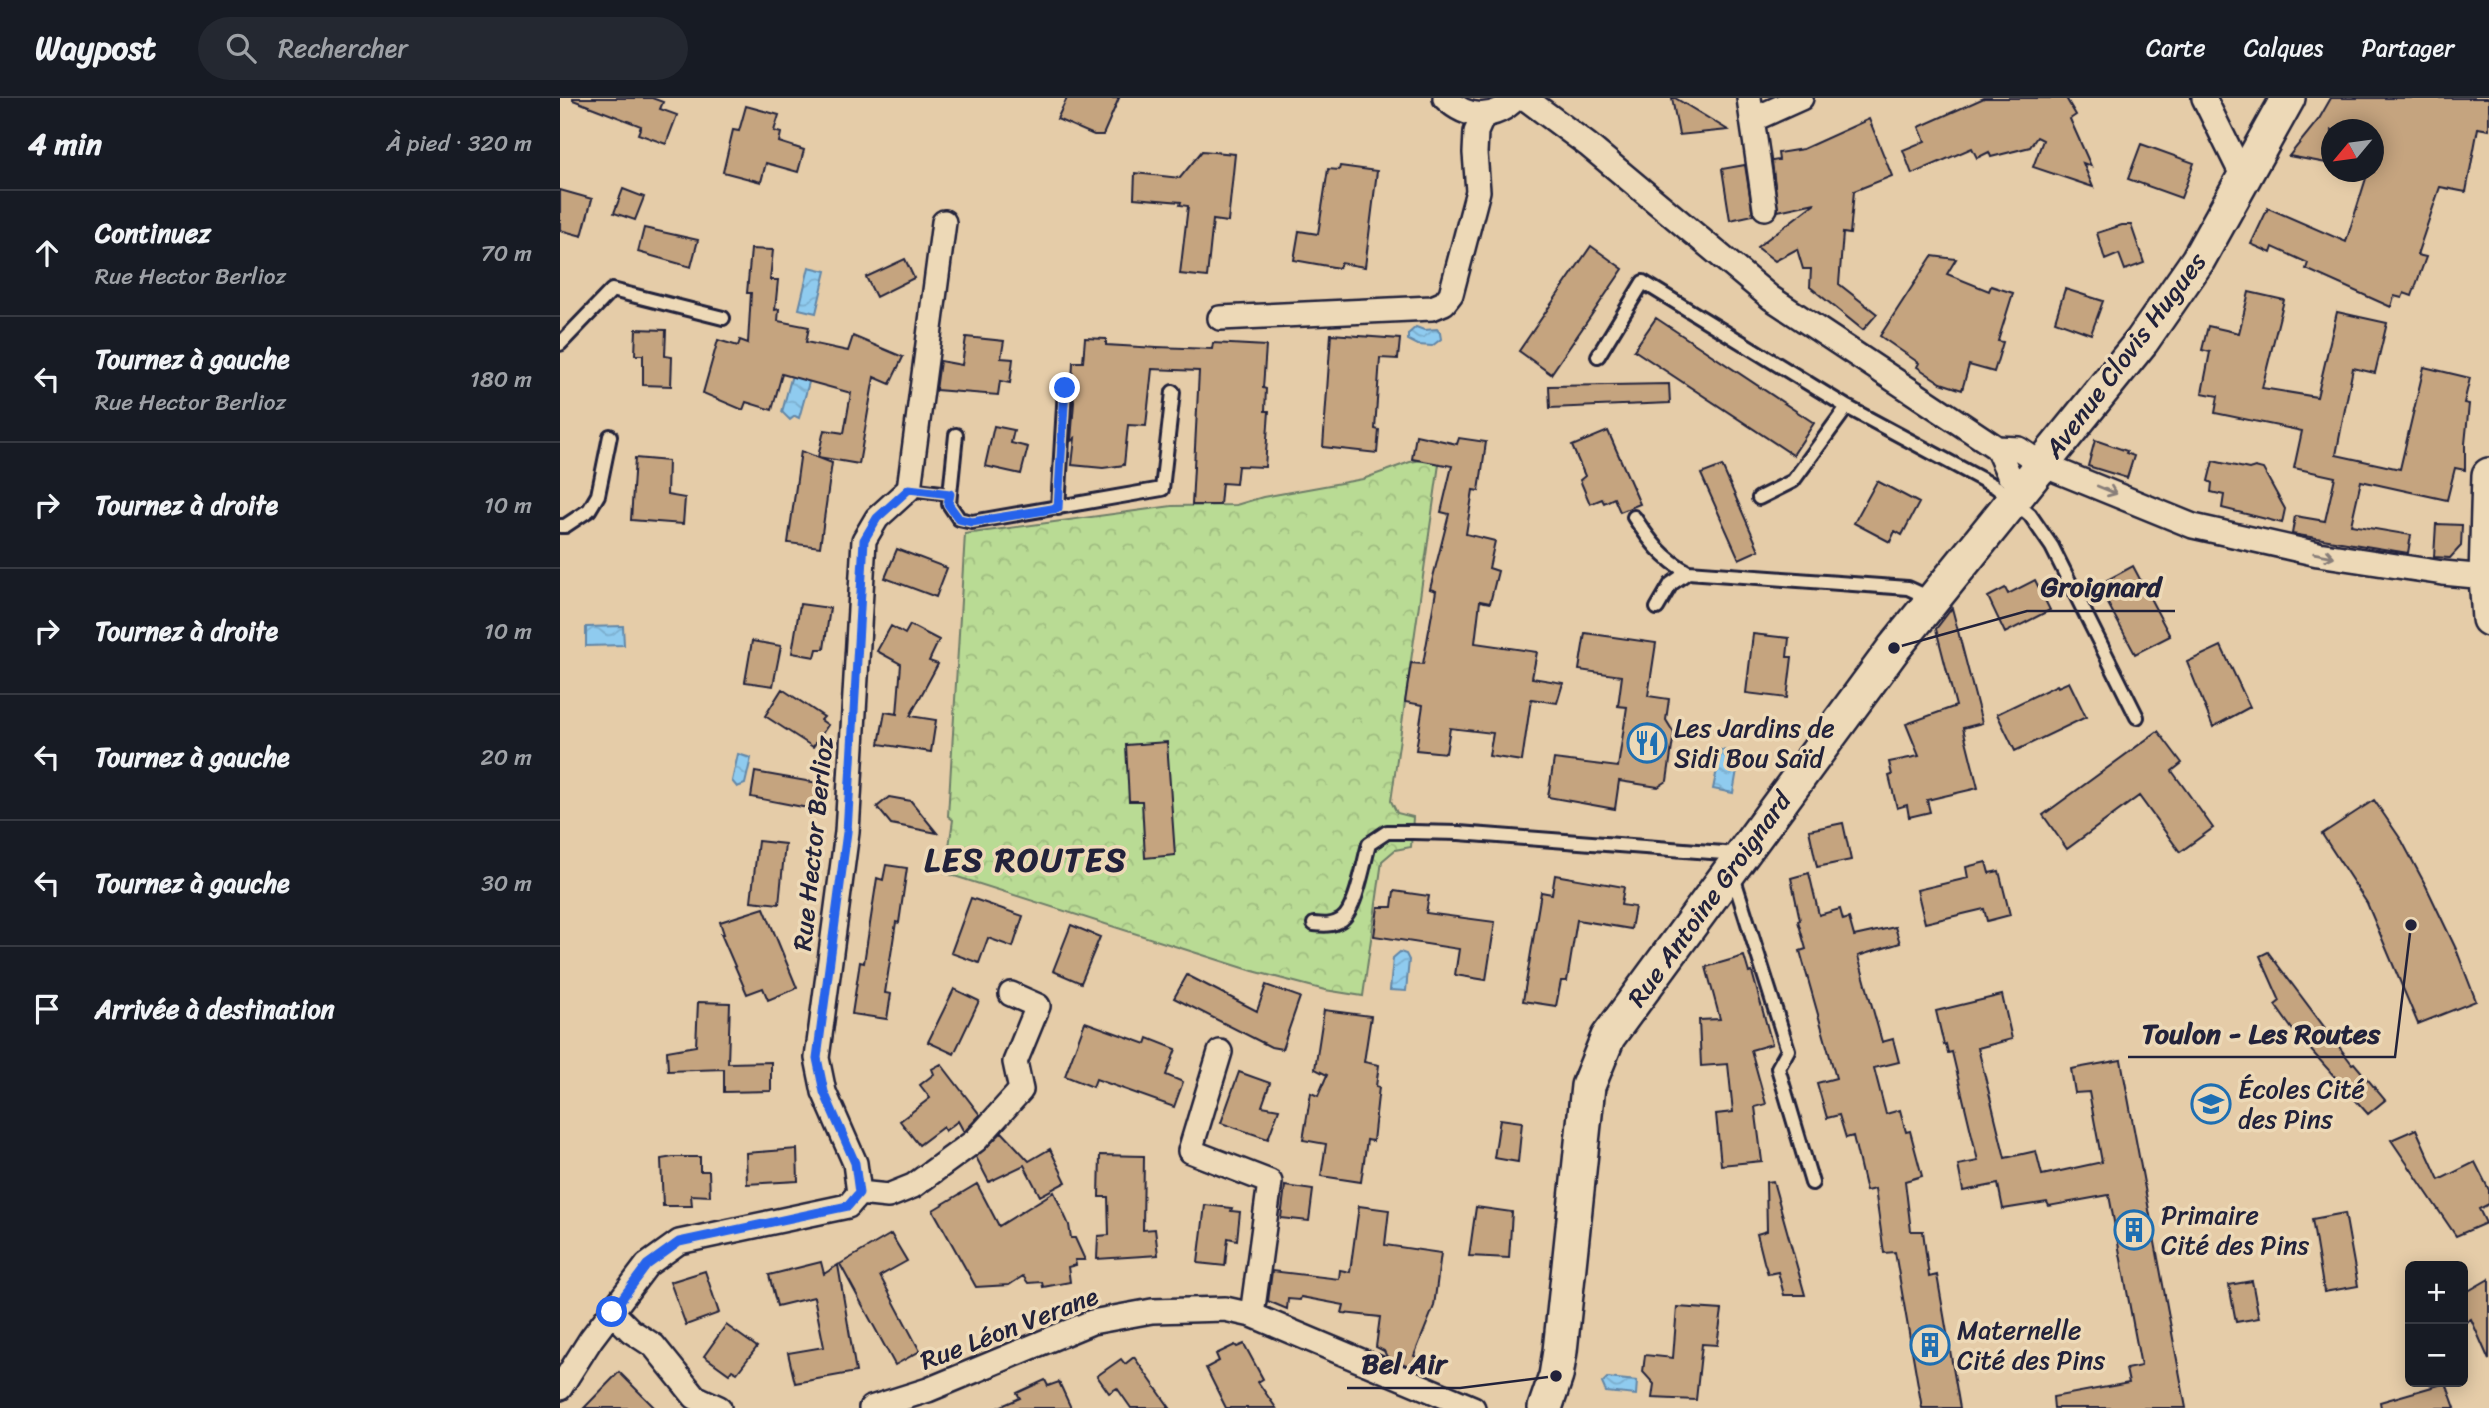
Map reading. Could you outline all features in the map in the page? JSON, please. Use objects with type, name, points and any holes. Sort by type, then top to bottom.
[{"type":"main road","name":"Avenue Clovis Hugues","points":[[2028,484],[2142,341],[2198,260],[2288,98]]},
{"type":"main road","points":[[2489,475],[2486,576],[2489,618]]},
{"type":"main road","name":"Rue Antoine Groignard","points":[[1545,1408],[1560,1351],[1588,1086],[1608,1037],[1932,600],[2028,484]]},
{"type":"street","points":[[1445,98],[1461,111],[1483,116],[1506,109],[1516,98]]},
{"type":"street","points":[[1525,98],[1588,145],[1771,298],[1997,448],[2019,449],[2028,484],[2193,526],[2318,554],[2443,573],[2486,576]]},
{"type":"street","points":[[1765,208],[1750,109],[1801,98]]},
{"type":"street","points":[[2204,98],[2244,179]]},
{"type":"street","points":[[1220,318],[1432,308],[1444,303],[1451,294],[1478,191],[1476,132],[1483,116]]},
{"type":"street","points":[[909,489],[944,222]]},
{"type":"street","name":"Rue Hector Berlioz","points":[[859,1193],[855,1163],[824,1092],[817,1058],[847,832],[864,540],[877,518],[909,489]]},
{"type":"street","points":[[560,1388],[591,1339],[647,1265],[679,1242],[848,1206],[859,1193],[888,1196],[913,1186],[976,1140],[1021,1090],[1015,1062],[1038,1006],[1011,994]]},
{"type":"street","points":[[1220,1052],[1190,1152],[1270,1182],[1252,1315]]},
{"type":"street","name":"Rue Léon Verane","points":[[871,1408],[928,1390],[1092,1322],[1152,1311],[1225,1309],[1252,1315],[1473,1408]]},
{"type":"street","points":[[612,1312],[631,1331],[654,1346],[695,1397],[719,1408]]},
{"type":"lane","points":[[1598,356],[1643,282],[1847,407],[1996,487],[2028,484],[2030,515],[2052,547],[2137,717]]},
{"type":"lane","points":[[560,344],[612,290],[723,318]]},
{"type":"lane","points":[[1058,508],[1065,388]]},
{"type":"lane","points":[[956,435],[948,504],[959,519],[972,522],[1162,489],[1173,392]]},
{"type":"lane","points":[[1759,498],[1793,481],[1847,407]]},
{"type":"lane","points":[[560,526],[565,526],[589,510],[598,495],[610,436]]},
{"type":"lane","points":[[909,489],[950,494]]},
{"type":"lane","points":[[1634,517],[1655,549],[1688,572],[1908,587],[1932,600]]},
{"type":"lane","points":[[1657,608],[1671,584],[1688,572]]},
{"type":"lane","points":[[1314,924],[1328,925],[1342,920],[1352,905],[1369,844],[1387,832],[1459,833],[1736,862],[1788,1049],[1778,1068],[1812,1183]]},
{"type":"green space","points":[[1440,457],[1391,801],[1397,813],[1413,817],[1411,847],[1395,850],[1382,861],[1363,996],[1325,990],[1253,971],[945,873],[953,820],[948,816],[965,534],[1172,506],[1236,505],[1263,497],[1363,479],[1410,462]]},
{"type":"water","points":[[809,267],[826,271],[816,313],[799,309]]},
{"type":"water","points":[[1416,327],[1424,330],[1437,329],[1441,339],[1432,346],[1418,345],[1408,340],[1408,334]]},
{"type":"water","points":[[793,371],[811,375],[799,418],[795,416],[790,420],[782,412]]},
{"type":"water","points":[[623,626],[624,645],[586,646],[586,627]]},
{"type":"water","points":[[1721,750],[1740,753],[1733,793],[1713,789]]},
{"type":"water","points":[[738,754],[751,758],[745,784],[737,787],[732,781]]},
{"type":"water","points":[[1400,952],[1406,954],[1409,960],[1406,991],[1390,990],[1393,958]]},
{"type":"water","points":[[1607,1378],[1637,1381],[1636,1395],[1606,1392],[1602,1383]]},
{"type":"building","points":[[573,98],[652,98],[663,102],[660,109],[677,115],[666,144],[638,134],[641,126]]},
{"type":"building","points":[[1067,98],[1119,98],[1103,135],[1094,135],[1057,119]]},
{"type":"building","points":[[1672,98],[1675,98],[1728,130],[1679,135]]},
{"type":"building","points":[[1984,98],[2066,98],[2076,115],[2070,119],[2091,166],[2083,163],[2093,187],[2033,167],[2043,140],[2037,137],[2030,147],[1991,157],[1989,152],[1977,158],[1972,148],[1912,174],[1903,150],[1925,141],[1919,127]]},
{"type":"building","points":[[2331,98],[2489,98],[2489,130],[2478,128],[2466,192],[2440,187],[2417,255],[2426,257],[2412,296],[2404,293],[2402,298],[2394,296],[2391,307],[2306,269],[2308,263],[2273,247],[2271,253],[2251,244],[2268,208],[2346,242],[2365,182],[2384,182],[2384,119],[2321,119],[2321,162],[2289,156],[2319,119]]},
{"type":"building","points":[[746,106],[779,115],[774,131],[781,133],[779,142],[804,150],[798,172],[766,163],[761,182],[723,172],[733,130],[739,131]]},
{"type":"building","points":[[1869,119],[1892,176],[1854,191],[1850,234],[1843,233],[1839,284],[1877,314],[1863,330],[1810,287],[1811,269],[1803,269],[1797,249],[1775,261],[1757,247],[1815,203],[1778,211],[1772,161],[1779,160],[1778,153],[1803,149]]},
{"type":"building","points":[[2141,144],[2194,163],[2181,198],[2128,179]]},
{"type":"building","points":[[1202,151],[1235,154],[1228,222],[1213,220],[1207,277],[1180,274],[1188,206],[1180,205],[1181,202],[1134,198],[1135,173],[1180,178]]},
{"type":"building","points":[[1745,165],[1753,215],[1730,220],[1722,169]]},
{"type":"building","points":[[1340,166],[1377,171],[1365,267],[1341,263],[1339,268],[1294,260],[1299,231],[1318,234],[1328,169],[1339,170]]},
{"type":"building","points":[[623,189],[644,197],[635,220],[614,213]]},
{"type":"building","points":[[560,190],[592,199],[582,236],[560,230]]},
{"type":"building","points":[[2131,225],[2144,263],[2125,270],[2119,254],[2105,260],[2097,233]]},
{"type":"building","points":[[644,228],[698,240],[691,267],[638,252]]},
{"type":"building","points":[[1591,246],[1623,269],[1551,374],[1519,351]]},
{"type":"building","points":[[751,249],[773,250],[770,280],[778,280],[775,310],[779,309],[778,321],[809,327],[806,342],[848,351],[853,336],[903,357],[890,384],[874,377],[859,464],[818,457],[824,430],[844,433],[851,393],[782,374],[772,410],[746,402],[743,410],[703,393],[718,340],[738,346],[740,340],[748,343],[751,293],[747,293]]},
{"type":"building","points":[[1932,256],[1956,259],[1947,274],[1989,291],[1991,286],[2013,293],[1998,341],[2003,342],[1994,372],[1969,365],[1962,390],[1941,383],[1917,367],[1919,363],[1880,336]]},
{"type":"building","points":[[905,259],[914,278],[876,297],[866,277]]},
{"type":"building","points":[[2065,289],[2103,301],[2091,334],[2055,321]]},
{"type":"building","points":[[2249,292],[2284,300],[2262,388],[2317,397],[2337,312],[2387,323],[2375,373],[2353,368],[2336,455],[2400,469],[2424,367],[2470,378],[2464,403],[2469,404],[2465,470],[2455,468],[2447,500],[2361,481],[2351,525],[2411,535],[2408,553],[2292,534],[2295,516],[2325,521],[2335,477],[2294,468],[2302,431],[2215,413],[2218,396],[2202,393],[2210,352],[2202,350],[2208,326],[2239,333]]},
{"type":"building","points":[[1656,318],[1814,423],[1793,455],[1634,350]]},
{"type":"building","points":[[636,329],[666,330],[665,356],[672,357],[671,386],[643,385],[643,355],[635,355]]},
{"type":"building","points":[[1331,334],[1400,339],[1398,359],[1380,358],[1375,429],[1379,430],[1377,453],[1323,447]]},
{"type":"building","points":[[966,337],[1004,341],[1001,358],[1013,359],[1010,383],[1000,381],[998,395],[936,390],[940,361],[962,365]]},
{"type":"building","points":[[1085,338],[1106,339],[1106,345],[1157,348],[1212,349],[1213,343],[1266,346],[1263,388],[1266,389],[1265,411],[1269,411],[1265,467],[1238,466],[1236,484],[1222,483],[1220,505],[1192,505],[1199,371],[1152,369],[1146,426],[1128,425],[1124,465],[1103,468],[1072,465],[1075,438],[1071,441],[1073,362],[1083,362]]},
{"type":"building","points":[[1669,384],[1670,403],[1550,408],[1549,386]]},
{"type":"building","points":[[994,426],[1014,430],[1011,443],[1028,447],[1021,474],[985,466]]},
{"type":"building","points":[[1608,431],[1640,504],[1620,512],[1614,498],[1604,503],[1602,499],[1590,504],[1580,480],[1585,476],[1572,446]]},
{"type":"building","points":[[1416,435],[1457,444],[1459,438],[1486,442],[1479,491],[1473,490],[1466,534],[1495,541],[1489,568],[1498,571],[1490,603],[1480,601],[1475,643],[1537,652],[1532,678],[1563,683],[1557,703],[1531,699],[1522,761],[1489,756],[1493,733],[1450,728],[1446,753],[1416,750],[1423,705],[1405,702],[1411,663],[1423,664],[1436,591],[1430,589],[1449,514],[1441,512],[1452,466],[1412,459]]},
{"type":"building","points":[[2095,440],[2134,456],[2127,478],[2088,466]]},
{"type":"building","points":[[801,451],[832,463],[820,547],[788,543]]},
{"type":"building","points":[[635,458],[668,461],[667,495],[685,498],[683,524],[631,520]]},
{"type":"building","points":[[2213,461],[2249,469],[2263,469],[2285,509],[2282,523],[2222,508],[2224,495],[2211,492],[2212,483],[2208,481]]},
{"type":"building","points":[[1722,466],[1759,550],[1739,559],[1701,474]]},
{"type":"building","points":[[1877,481],[1919,503],[1902,535],[1895,531],[1890,542],[1854,523]]},
{"type":"building","points":[[2436,524],[2462,525],[2461,546],[2450,558],[2434,557]]},
{"type":"building","points":[[897,549],[947,568],[936,597],[885,578]]},
{"type":"building","points":[[2133,566],[2170,636],[2135,654],[2098,585]]},
{"type":"building","points":[[2035,580],[2050,610],[2005,633],[1988,597],[2005,588],[2008,594]]},
{"type":"building","points":[[800,604],[830,608],[824,649],[817,649],[815,657],[792,653]]},
{"type":"building","points":[[1952,608],[1982,723],[1963,728],[1978,788],[1927,800],[1930,812],[1909,817],[1907,805],[1897,808],[1889,776],[1892,775],[1889,762],[1919,756],[1906,724],[1956,706],[1936,629]]},
{"type":"building","points":[[910,625],[939,640],[929,661],[938,664],[910,716],[936,720],[931,752],[879,744],[885,712],[897,714],[901,664],[877,651],[891,626],[905,634]]},
{"type":"building","points":[[1585,633],[1656,643],[1648,696],[1669,699],[1666,720],[1674,733],[1667,781],[1658,787],[1619,781],[1615,809],[1548,797],[1554,759],[1618,767],[1627,707],[1618,706],[1622,676],[1579,670]]},
{"type":"building","points":[[1753,634],[1789,638],[1787,657],[1792,657],[1787,698],[1746,693]]},
{"type":"building","points":[[752,641],[781,646],[773,686],[745,682]]},
{"type":"building","points":[[2221,646],[2250,707],[2213,727],[2187,662]]},
{"type":"building","points":[[2069,682],[2086,717],[2015,751],[1997,714],[2057,685],[2058,687]]},
{"type":"building","points":[[782,689],[824,717],[821,720],[828,725],[813,747],[765,716]]},
{"type":"building","points":[[2158,731],[2182,763],[2172,771],[2213,828],[2180,852],[2139,796],[2067,849],[2043,815]]},
{"type":"building","points":[[1167,742],[1175,855],[1145,858],[1142,801],[1129,801],[1126,745]]},
{"type":"building","points":[[755,772],[818,783],[813,809],[751,797]]},
{"type":"building","points":[[889,797],[911,801],[937,833],[891,824],[877,807]]},
{"type":"building","points":[[2374,800],[2402,841],[2426,886],[2456,949],[2476,1001],[2418,1024],[2367,903],[2322,834]]},
{"type":"building","points":[[1843,823],[1851,860],[1817,867],[1809,830]]},
{"type":"building","points":[[758,841],[785,844],[779,904],[751,901]]},
{"type":"building","points":[[1986,862],[1989,873],[1999,871],[2010,915],[1987,921],[1984,909],[1925,923],[1917,890],[1968,878],[1966,867]]},
{"type":"building","points":[[886,865],[907,868],[885,993],[891,994],[887,1019],[852,1014],[860,962],[864,963],[877,878],[883,880]]},
{"type":"building","points":[[1809,873],[1819,915],[1840,909],[1843,920],[1849,918],[1854,936],[1895,927],[1900,943],[1858,956],[1882,1042],[1893,1039],[1899,1062],[1874,1068],[1886,1114],[1900,1110],[1906,1132],[1910,1131],[1922,1176],[1905,1181],[1911,1231],[1923,1231],[1929,1277],[1937,1275],[1960,1408],[1922,1408],[1895,1252],[1884,1253],[1875,1189],[1866,1191],[1853,1136],[1846,1138],[1839,1115],[1827,1118],[1817,1083],[1836,1078],[1800,951],[1806,949],[1791,878]]},
{"type":"building","points":[[1555,875],[1624,887],[1621,905],[1635,907],[1631,929],[1577,920],[1567,981],[1561,981],[1556,1006],[1523,1001],[1541,892],[1552,894]]},
{"type":"building","points":[[1394,891],[1429,896],[1426,913],[1495,922],[1486,980],[1455,975],[1459,949],[1374,936],[1378,907],[1392,907]]},
{"type":"building","points":[[971,898],[1023,916],[1013,947],[988,938],[979,963],[951,953]]},
{"type":"building","points":[[764,908],[797,988],[768,1000],[763,988],[747,994],[721,934],[724,934],[720,922]]},
{"type":"building","points":[[1071,925],[1100,937],[1081,983],[1053,971]]},
{"type":"building","points":[[2268,952],[2352,1064],[2354,1063],[2385,1100],[2368,1114],[2292,1029],[2275,1005],[2280,1001],[2260,956]]},
{"type":"building","points":[[1744,956],[1749,973],[1752,972],[1772,1044],[1751,1050],[1766,1104],[1755,1107],[1762,1161],[1721,1165],[1716,1114],[1733,1112],[1728,1064],[1701,1066],[1699,1020],[1720,1019],[1706,967]]},
{"type":"building","points":[[1187,975],[1257,1011],[1266,985],[1300,997],[1282,1049],[1271,1047],[1174,998]]},
{"type":"building","points":[[954,989],[979,1001],[954,1054],[928,1042]]},
{"type":"building","points":[[2002,995],[2012,1039],[1978,1048],[2005,1158],[2036,1151],[2042,1175],[2102,1162],[2089,1092],[2075,1093],[2071,1069],[2121,1060],[2186,1408],[2054,1408],[2053,1397],[2129,1383],[2126,1369],[2141,1366],[2109,1195],[2049,1206],[2047,1202],[2003,1209],[1998,1184],[1963,1191],[1958,1165],[1978,1161],[1952,1052],[1948,1053],[1946,1044],[1944,1045],[1936,1011]]},
{"type":"building","points":[[698,1002],[730,1003],[728,1063],[771,1062],[771,1091],[724,1092],[724,1069],[668,1071],[667,1051],[696,1046]]},
{"type":"building","points":[[1324,1010],[1371,1016],[1364,1062],[1379,1065],[1376,1086],[1379,1087],[1373,1141],[1367,1140],[1361,1182],[1321,1176],[1326,1144],[1303,1140],[1311,1093],[1318,1096],[1327,1075],[1315,1069]]},
{"type":"building","points":[[1085,1022],[1146,1044],[1148,1038],[1176,1049],[1166,1075],[1183,1082],[1174,1107],[1096,1079],[1093,1087],[1065,1076]]},
{"type":"building","points":[[941,1064],[980,1115],[964,1132],[958,1121],[945,1131],[943,1127],[919,1145],[900,1121],[930,1098],[920,1085],[934,1074],[932,1069]]},
{"type":"building","points":[[1239,1072],[1270,1083],[1262,1106],[1279,1109],[1268,1139],[1221,1123]]},
{"type":"building","points":[[1500,1119],[1522,1122],[1518,1162],[1494,1158]]},
{"type":"building","points":[[2416,1129],[2439,1180],[2475,1162],[2489,1190],[2489,1204],[2479,1209],[2486,1223],[2456,1236],[2391,1140]]},
{"type":"building","points":[[1002,1132],[1029,1161],[1050,1149],[1066,1182],[1040,1196],[1024,1165],[989,1182],[976,1157]]},
{"type":"building","points":[[797,1149],[798,1181],[747,1184],[746,1153]]},
{"type":"building","points":[[1100,1155],[1144,1156],[1143,1230],[1155,1229],[1158,1255],[1097,1259],[1098,1236],[1109,1235],[1108,1197],[1099,1197]]},
{"type":"building","points":[[700,1157],[700,1171],[709,1171],[710,1196],[691,1195],[692,1206],[663,1206],[661,1159]]},
{"type":"building","points":[[1773,1181],[1805,1295],[1784,1295],[1778,1272],[1768,1274],[1764,1262],[1757,1234],[1767,1231],[1766,1182]]},
{"type":"building","points":[[977,1184],[999,1226],[1054,1192],[1069,1225],[1071,1238],[1075,1238],[1085,1260],[1075,1260],[1076,1265],[1068,1267],[1070,1282],[1043,1287],[1042,1282],[1028,1283],[1023,1276],[1009,1285],[976,1287],[933,1210]]},
{"type":"building","points":[[1285,1186],[1313,1190],[1309,1221],[1281,1218]]},
{"type":"building","points":[[1205,1205],[1232,1208],[1231,1211],[1240,1212],[1237,1240],[1228,1238],[1225,1266],[1198,1263]]},
{"type":"building","points":[[1359,1206],[1389,1210],[1385,1245],[1441,1253],[1434,1306],[1414,1356],[1428,1361],[1426,1373],[1387,1357],[1384,1351],[1376,1347],[1380,1317],[1342,1313],[1344,1305],[1301,1297],[1300,1300],[1288,1299],[1287,1309],[1268,1301],[1272,1271],[1339,1279],[1340,1270],[1350,1272]]},
{"type":"building","points":[[1476,1207],[1512,1212],[1509,1258],[1469,1256]]},
{"type":"building","points":[[2345,1213],[2358,1286],[2324,1292],[2312,1219]]},
{"type":"building","points":[[891,1234],[907,1261],[880,1276],[920,1351],[895,1365],[840,1264]]},
{"type":"building","points":[[821,1262],[824,1274],[838,1265],[856,1372],[795,1383],[788,1353],[824,1347],[814,1297],[777,1306],[769,1275]]},
{"type":"building","points":[[705,1271],[719,1313],[686,1325],[670,1282]]},
{"type":"building","points":[[2489,1279],[2489,1360],[2471,1319],[2468,1321],[2468,1291]]},
{"type":"building","points":[[2252,1281],[2259,1318],[2236,1322],[2229,1285]]},
{"type":"building","points":[[1677,1307],[1722,1310],[1717,1345],[1702,1344],[1696,1400],[1652,1398],[1654,1384],[1643,1372],[1645,1355],[1673,1358]]},
{"type":"building","points":[[726,1325],[757,1347],[737,1373],[732,1370],[729,1374],[704,1356]]},
{"type":"building","points":[[1244,1344],[1263,1379],[1258,1382],[1276,1408],[1226,1408],[1206,1368],[1219,1361],[1216,1354]]},
{"type":"building","points":[[1134,1357],[1170,1408],[1131,1408],[1117,1388],[1109,1393],[1097,1376],[1121,1359],[1125,1364]]},
{"type":"building","points":[[619,1372],[655,1408],[584,1408]]},
{"type":"building","points":[[1045,1380],[1048,1386],[1059,1382],[1071,1408],[997,1408],[1020,1398],[1017,1393]]},
{"type":"building","points":[[2432,1387],[2447,1387],[2455,1408],[2381,1408],[2380,1402]]},
{"type":"place","name":"Groignard","points":[[1894,648]]},
{"type":"place","name":"Les Jardins de Sidi Bou Saïd","points":[[1647,743]]},
{"type":"place","name":"Toulon - Les Routes","points":[[2411,925]]},
{"type":"place","name":"Écoles Cité des Pins","points":[[2211,1104]]},
{"type":"place","name":"Primaire Cité des Pins","points":[[2134,1230]]},
{"type":"place","name":"Maternelle Cité des Pins","points":[[1930,1345]]},
{"type":"place","name":"Bel Air","points":[[1556,1376]]},
{"type":"district","name":"LES ROUTES","points":[[1026,860]]},
{"type":"route","points":[[612,1312],[647,1265],[679,1242],[848,1206],[859,1193],[855,1163],[824,1092],[817,1058],[847,832],[864,540],[877,518],[909,489],[950,494],[948,504],[959,519],[972,522],[1058,508],[1065,388]]}]
